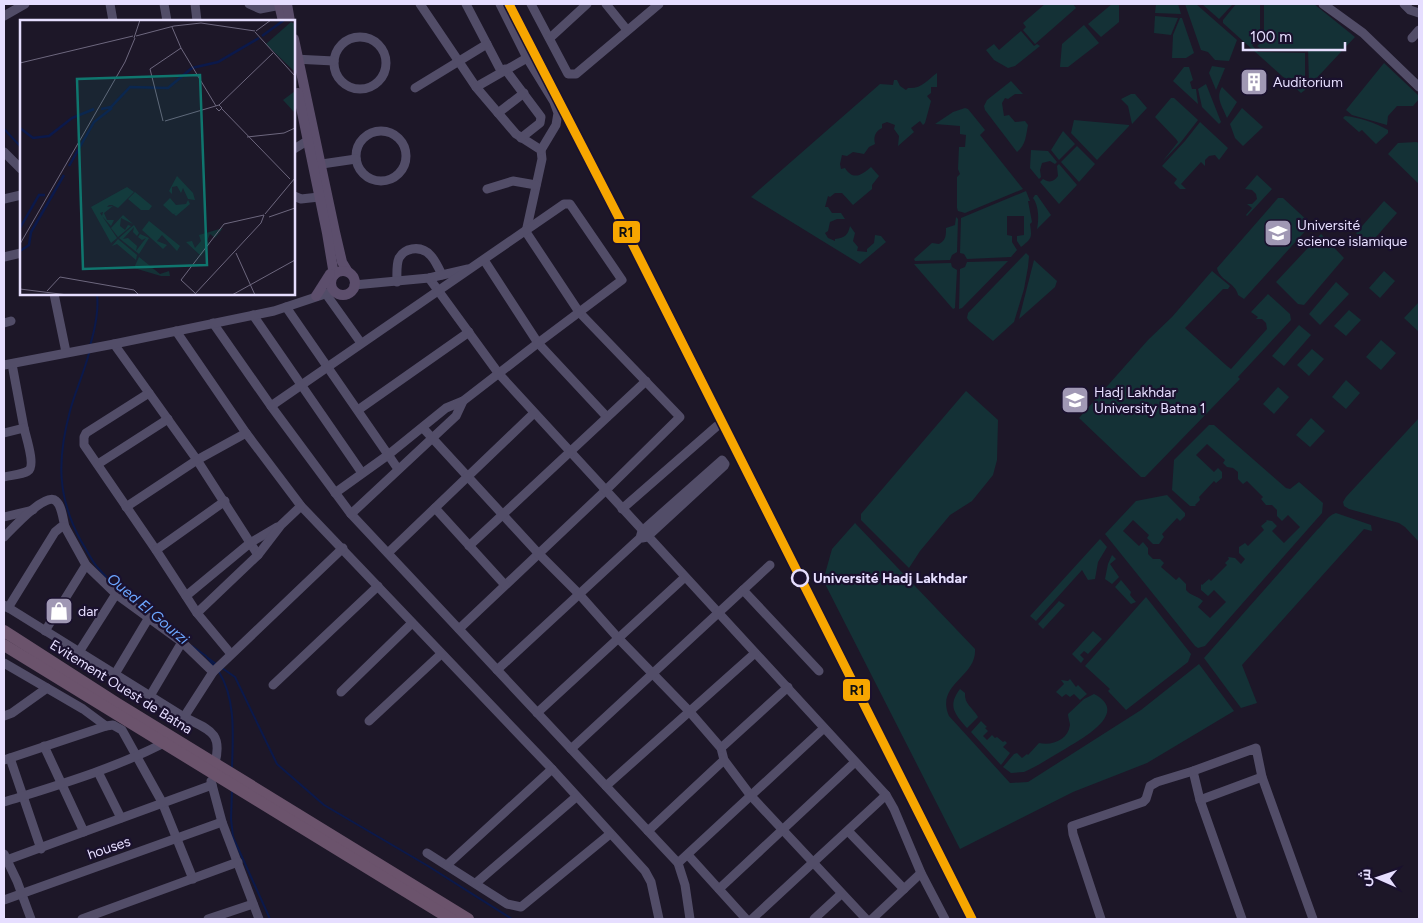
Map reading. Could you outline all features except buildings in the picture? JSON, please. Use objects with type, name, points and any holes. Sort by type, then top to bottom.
[{"type":"highway","name":"Evitement Ouest de Batna","points":[[4,631],[217,774]]},
{"type":"highway","name":"Evitement Ouest de Batna","points":[[4,645],[118,721],[217,774]]},
{"type":"highway","points":[[217,774],[248,790],[468,919]]},
{"type":"highway","points":[[248,790],[451,919]]},
{"type":"main road","points":[[283,20],[284,4]]},
{"type":"main road","points":[[284,4],[290,20]]},
{"type":"main road","points":[[296,59],[299,96],[341,258],[352,276],[354,285],[348,294],[326,294]]},
{"type":"main road","points":[[295,78],[308,141],[317,165],[319,197],[334,271],[326,294]]},
{"type":"main road","points":[[334,271],[348,272]]},
{"type":"main road","points":[[326,294],[334,271]]},
{"type":"street","points":[[6,11],[25,4]]},
{"type":"street","points":[[110,4],[112,20]]},
{"type":"street","points":[[164,4],[167,20]]},
{"type":"street","points":[[194,4],[197,20]]},
{"type":"street","points":[[249,4],[260,9],[284,4]]},
{"type":"street","points":[[420,4],[476,87],[521,138],[541,150]]},
{"type":"street","points":[[466,4],[503,70],[524,93],[541,117],[541,120],[521,138]]},
{"type":"street","points":[[459,629],[680,417],[579,312],[526,232],[542,159],[541,150],[556,125],[558,113],[554,102],[527,58],[500,4]]},
{"type":"street","points":[[550,38],[587,4]]},
{"type":"street","points":[[606,4],[627,30]]},
{"type":"street","points":[[535,5],[568,74],[573,75],[659,4]]},
{"type":"street","points":[[1323,4],[1363,33],[1419,87]]},
{"type":"street","points":[[1404,4],[1410,10],[1419,13]]},
{"type":"street","points":[[1412,38],[1419,30]]},
{"type":"street","points":[[359,37],[370,39],[378,45],[384,54],[386,64],[380,79],[372,86],[361,89],[351,87],[342,81],[336,72],[334,61],[337,51],[344,43],[359,37]]},
{"type":"street","points":[[415,88],[487,44]]},
{"type":"street","points":[[476,87],[527,58]]},
{"type":"street","points":[[296,59],[334,61]]},
{"type":"street","points":[[498,113],[524,93]]},
{"type":"street","points":[[380,131],[395,135],[402,142],[406,152],[405,162],[400,172],[387,180],[367,177],[360,169],[356,160],[357,149],[362,140],[370,133],[380,131]]},
{"type":"street","points":[[295,148],[308,141]]},
{"type":"street","points":[[4,152],[20,168]]},
{"type":"street","points":[[317,165],[356,160]]},
{"type":"street","points":[[487,189],[513,181],[536,185]]},
{"type":"street","points":[[4,199],[20,195]]},
{"type":"street","points":[[295,196],[301,199],[319,197]]},
{"type":"street","points":[[270,406],[526,232],[564,204],[570,204],[622,280],[538,342],[463,401],[446,408],[388,455],[335,493]]},
{"type":"street","points":[[396,282],[399,259],[403,253],[409,250],[424,250],[430,253],[442,275]]},
{"type":"street","points":[[4,257],[20,253]]},
{"type":"street","points":[[484,260],[538,342],[607,417]]},
{"type":"street","points":[[354,285],[429,278],[472,268]]},
{"type":"street","points":[[429,278],[499,374],[622,509],[643,536],[685,577],[886,795],[942,918]]},
{"type":"street","points":[[4,477],[26,472],[32,463],[8,364],[253,315],[326,294],[361,343]]},
{"type":"street","points":[[54,295],[66,352]]},
{"type":"street","points":[[286,307],[398,469]]},
{"type":"street","points":[[253,315],[362,473]]},
{"type":"street","points":[[213,323],[270,406],[351,514],[678,863],[685,885],[690,919]]},
{"type":"street","points":[[176,331],[246,433],[302,506],[552,769],[645,871],[650,882],[659,919]]},
{"type":"street","points":[[358,410],[469,332]]},
{"type":"street","points":[[114,344],[197,460],[258,555]]},
{"type":"street","points":[[469,546],[646,381]]},
{"type":"street","points":[[149,393],[86,432],[84,445],[228,657]]},
{"type":"street","points":[[351,514],[456,416],[463,401]]},
{"type":"street","points":[[388,553],[534,413]]},
{"type":"street","points":[[98,464],[168,419]]},
{"type":"street","points":[[622,509],[717,426]]},
{"type":"street","points":[[4,433],[24,428]]},
{"type":"street","points":[[423,428],[538,553],[689,711],[721,748],[724,760],[752,796],[866,919]]},
{"type":"street","points":[[126,506],[197,460],[246,433]]},
{"type":"street","points":[[497,670],[643,536],[724,466],[725,464],[722,460],[643,536]]},
{"type":"street","points":[[4,537],[34,509],[48,499],[55,500],[59,504],[65,527],[86,565],[116,594],[182,642],[214,670]]},
{"type":"street","points":[[156,550],[225,502]]},
{"type":"street","points":[[186,596],[250,543],[281,524],[302,506]]},
{"type":"street","points":[[435,508],[505,585]]},
{"type":"street","points":[[4,517],[34,509]]},
{"type":"street","points":[[197,614],[258,555],[281,524]]},
{"type":"street","points":[[65,527],[61,526],[55,532],[6,607],[208,730],[215,737],[218,746],[217,774],[222,822],[259,919]]},
{"type":"street","points":[[184,717],[214,670],[343,548]]},
{"type":"street","points":[[45,631],[86,565]]},
{"type":"street","points":[[571,749],[770,565]]},
{"type":"street","points":[[537,712],[685,577]]},
{"type":"street","points":[[273,685],[378,586]]},
{"type":"street","points":[[743,590],[820,671]]},
{"type":"street","points":[[79,652],[116,594]]},
{"type":"street","points":[[115,674],[148,618]]},
{"type":"street","points":[[341,692],[412,623]]},
{"type":"street","points":[[150,696],[182,642]]},
{"type":"street","points":[[606,786],[754,653]]},
{"type":"street","points":[[369,722],[441,654]]},
{"type":"street","points":[[4,663],[83,709],[106,726]]},
{"type":"street","points":[[721,748],[788,687]]},
{"type":"street","points":[[4,716],[12,713],[47,688]]},
{"type":"street","points":[[41,849],[23,796],[7,759],[118,721],[162,802],[193,879]]},
{"type":"street","points":[[678,863],[824,728]]},
{"type":"street","points":[[4,802],[98,772],[164,744]]},
{"type":"street","points":[[44,746],[84,832]]},
{"type":"street","points":[[1102,919],[1073,834],[1072,826],[1143,802],[1146,799],[1150,786],[1157,782],[1256,748],[1262,777],[1313,919]]},
{"type":"street","points":[[648,831],[724,760]]},
{"type":"street","points":[[719,889],[856,762]]},
{"type":"street","points":[[447,865],[552,769]]},
{"type":"street","points":[[1193,771],[1200,800],[1242,919]]},
{"type":"street","points":[[98,772],[121,818]]},
{"type":"street","points":[[31,919],[22,893],[5,858],[41,849],[162,802],[217,774]]},
{"type":"street","points":[[1200,800],[1262,777]]},
{"type":"street","points":[[752,919],[886,795]]},
{"type":"street","points":[[476,883],[576,797]]},
{"type":"street","name":"houses","points":[[4,900],[222,822]]},
{"type":"street","points":[[848,831],[904,889]]},
{"type":"street","points":[[427,853],[507,904],[521,907],[610,834]]},
{"type":"street","points":[[688,855],[746,919]]},
{"type":"street","points":[[82,919],[238,862]]},
{"type":"street","points":[[872,919],[921,873]]},
{"type":"street","points":[[814,919],[841,894]]},
{"type":"street","points":[[208,919],[253,904]]},
{"type":"green space","points":[[1045,4],[1073,4],[1076,8],[1035,44],[1023,30],[1026,27],[1023,23]]},
{"type":"green space","points":[[1112,4],[1119,4],[1119,22],[1101,37],[1088,24]]},
{"type":"green space","points":[[1156,4],[1178,4],[1181,14],[1155,13]]},
{"type":"green space","points":[[1185,4],[1196,4],[1237,40],[1229,61],[1215,60],[1208,52],[1201,50]]},
{"type":"green space","points":[[1202,4],[1233,4],[1219,19]]},
{"type":"green space","points":[[1236,4],[1260,4],[1260,38],[1252,45],[1258,52],[1305,53],[1305,90],[1301,93],[1223,23],[1223,20]]},
{"type":"green space","points":[[1264,4],[1314,4],[1355,37],[1311,84],[1309,83],[1308,49],[1260,48],[1257,46],[1264,40]]},
{"type":"green space","points":[[1155,16],[1178,18],[1171,35],[1154,33]]},
{"type":"green space","points":[[1180,18],[1182,18],[1194,53],[1186,58],[1172,58],[1173,35]]},
{"type":"green space","points":[[1084,25],[1099,43],[1068,67],[1060,67],[1062,44]]},
{"type":"green space","points":[[1021,31],[1034,46],[1037,44],[1040,46],[1015,66],[1008,68],[994,60],[986,50],[994,44],[999,50]]},
{"type":"green space","points":[[1384,63],[1419,96],[1419,99],[1413,106],[1397,106],[1388,116],[1387,125],[1352,115],[1346,110]]},
{"type":"green space","points":[[1212,66],[1225,68],[1216,90],[1209,73]]},
{"type":"green space","points":[[1184,67],[1189,67],[1193,80],[1190,82],[1192,89],[1196,89],[1198,104],[1173,81]]},
{"type":"green space","points":[[937,73],[937,87],[931,87],[931,93],[927,96],[931,101],[923,125],[920,121],[911,128],[914,132],[898,146],[899,136],[894,129],[895,125],[887,122],[882,124],[882,128],[875,134],[875,144],[869,147],[864,154],[853,152],[847,156],[842,155],[841,169],[845,168],[854,176],[871,167],[879,176],[872,185],[872,189],[853,205],[842,193],[835,193],[830,197],[828,196],[825,207],[828,207],[832,213],[841,213],[845,219],[837,219],[830,222],[828,231],[825,233],[828,238],[835,241],[835,239],[844,237],[850,226],[855,233],[853,241],[858,247],[857,251],[867,252],[867,249],[874,243],[875,235],[881,236],[886,242],[860,264],[751,197],[880,84],[893,85],[894,80],[897,80],[900,86],[906,90],[921,86]]},
{"type":"green space","points":[[1011,81],[1023,94],[1015,94],[1008,99],[1005,98],[1002,103],[1004,116],[1009,115],[1015,122],[1025,121],[1028,125],[1024,143],[1017,152],[985,110],[984,106],[987,100]]},
{"type":"green space","points":[[1206,84],[1221,122],[1219,124],[1202,107],[1198,89]]},
{"type":"green space","points":[[1222,87],[1237,102],[1227,118],[1219,99]]},
{"type":"green space","points":[[1135,94],[1147,108],[1132,124],[1128,106],[1121,99]]},
{"type":"green space","points":[[1171,98],[1174,98],[1198,120],[1162,162],[1178,142],[1155,117]]},
{"type":"green space","points":[[965,108],[968,109],[985,130],[980,135],[1023,189],[965,213],[958,211],[957,208],[957,177],[960,174],[958,169],[959,147],[965,147],[966,135],[960,134],[960,126],[935,124],[953,112]]},
{"type":"green space","points":[[1242,108],[1263,127],[1243,146],[1235,138],[1230,124]]},
{"type":"green space","points":[[1345,116],[1373,123],[1388,130],[1388,133],[1376,144],[1362,130],[1359,132],[1343,118]]},
{"type":"green space","points":[[1074,120],[1129,126],[1097,160],[1071,133]]},
{"type":"green space","points":[[1200,122],[1228,148],[1219,160],[1215,155],[1209,156],[1205,160],[1205,166],[1201,162],[1181,184],[1186,189],[1180,189],[1174,183],[1177,179],[1162,166]]},
{"type":"green space","points":[[1063,131],[1075,144],[1059,160],[1051,150]]},
{"type":"green space","points":[[1417,142],[1419,144],[1419,184],[1388,154],[1398,143]]},
{"type":"green space","points":[[1077,146],[1095,164],[1079,182],[1061,162]]},
{"type":"green space","points":[[1031,150],[1048,151],[1057,162],[1055,164],[1050,161],[1042,163],[1041,177],[1039,179],[1030,168]]},
{"type":"green space","points":[[1059,164],[1077,185],[1059,204],[1040,182],[1043,179],[1053,181],[1058,176],[1057,166]]},
{"type":"green space","points":[[1257,175],[1272,189],[1247,216],[1252,208],[1247,204],[1252,204],[1257,199],[1256,194],[1252,190],[1245,189]]},
{"type":"green space","points":[[1026,191],[1030,201],[1028,201],[1032,222],[1030,224],[1031,235],[1021,247],[1017,241],[1017,236],[1024,235],[1024,216],[1007,216],[1007,235],[1012,236],[1012,242],[1017,250],[1011,257],[967,259],[964,254],[960,253],[961,218]]},
{"type":"green space","points":[[1037,195],[1051,215],[1037,229],[1038,213],[1033,198]]},
{"type":"green space","points":[[1278,198],[1283,198],[1309,222],[1308,228],[1244,299],[1221,276],[1217,268]]},
{"type":"green space","points":[[1384,201],[1397,213],[1369,245],[1356,233]]},
{"type":"green space","points":[[956,217],[958,219],[957,252],[952,255],[950,260],[915,261],[914,259],[932,243],[939,244],[943,241],[946,236],[946,228],[955,225]]},
{"type":"green space","points":[[1321,234],[1344,258],[1304,305],[1298,304],[1276,282]]},
{"type":"green space","points":[[1026,253],[1029,256],[1028,267],[1024,289],[1014,322],[993,341],[969,321],[967,318],[968,313]]},
{"type":"green space","points":[[1034,260],[1057,281],[1055,287],[1019,319]]},
{"type":"green space","points":[[1008,261],[959,309],[960,269],[965,267],[967,262]]},
{"type":"green space","points":[[951,263],[952,267],[957,270],[955,308],[953,309],[914,264]]},
{"type":"green space","points":[[1212,271],[1230,286],[1228,289],[1223,289],[1185,328],[1231,369],[1267,329],[1266,323],[1262,319],[1256,319],[1258,317],[1251,312],[1268,294],[1290,314],[1291,320],[1238,377],[1240,379],[1145,477],[1141,477],[1079,418]]},
{"type":"green space","points":[[1384,271],[1395,281],[1380,298],[1369,288]]},
{"type":"green space","points":[[1336,282],[1349,294],[1320,325],[1309,314]]},
{"type":"green space","points":[[1419,302],[1419,329],[1418,331],[1404,318]]},
{"type":"green space","points":[[1349,310],[1361,320],[1346,336],[1334,326]]},
{"type":"green space","points":[[1299,325],[1311,335],[1284,366],[1272,356]]},
{"type":"green space","points":[[1381,340],[1396,353],[1381,370],[1366,357]]},
{"type":"green space","points":[[1312,349],[1324,359],[1309,376],[1297,365]]},
{"type":"green space","points":[[1346,380],[1360,393],[1346,409],[1332,397]]},
{"type":"green space","points":[[1278,387],[1289,397],[1274,414],[1263,404]]},
{"type":"green space","points":[[966,391],[998,420],[997,460],[993,475],[972,501],[950,515],[920,551],[909,568],[861,520],[861,514]]},
{"type":"green space","points":[[1311,418],[1325,431],[1310,447],[1296,435]]},
{"type":"green space","points":[[1419,418],[1419,542],[1399,523],[1349,509],[1344,506],[1343,502]]},
{"type":"green space","points":[[1209,425],[1214,425],[1286,488],[1290,489],[1299,482],[1323,503],[1322,513],[1205,646],[1198,648],[1105,534],[1136,501],[1167,495],[1185,513],[1185,516],[1180,521],[1177,518],[1162,534],[1164,537],[1159,544],[1153,544],[1147,538],[1149,535],[1133,520],[1123,531],[1139,546],[1143,542],[1148,548],[1148,554],[1153,559],[1160,559],[1164,563],[1161,567],[1176,580],[1179,577],[1186,584],[1188,592],[1203,601],[1198,607],[1210,618],[1226,602],[1214,590],[1208,596],[1201,590],[1201,584],[1209,579],[1211,581],[1227,565],[1225,563],[1229,559],[1228,557],[1235,558],[1241,564],[1245,559],[1239,553],[1239,547],[1245,543],[1248,546],[1264,530],[1261,526],[1266,520],[1272,521],[1277,526],[1272,531],[1284,543],[1300,527],[1288,515],[1282,521],[1277,516],[1277,510],[1272,505],[1266,505],[1261,499],[1263,497],[1247,481],[1243,484],[1238,479],[1238,472],[1233,468],[1227,467],[1223,463],[1225,460],[1207,444],[1196,455],[1214,472],[1218,468],[1222,472],[1222,478],[1216,483],[1214,481],[1199,497],[1200,500],[1196,506],[1190,506],[1172,490],[1174,460]]},
{"type":"green space","points":[[1336,513],[1371,525],[1372,531],[1364,529],[1242,665],[1257,703],[1241,708],[1204,658],[1326,520]]},
{"type":"green space","points":[[855,523],[975,649],[974,659],[970,667],[952,688],[947,696],[946,705],[949,716],[1010,783],[1028,782],[1141,710],[1199,664],[1234,711],[1147,763],[1073,792],[960,849],[821,576],[825,574],[832,549]]},
{"type":"green space","points":[[1100,539],[1107,547],[1098,562],[1095,579],[1088,580],[1082,570],[1036,621],[1030,616]]},
{"type":"green space","points":[[1112,555],[1116,559],[1110,564],[1119,577],[1112,584],[1105,579]]},
{"type":"green space","points":[[1121,580],[1131,592],[1130,595],[1136,602],[1131,604],[1115,587]]},
{"type":"green space","points":[[1146,597],[1191,654],[1188,662],[1126,710],[1108,691],[1110,689],[1085,666]]},
{"type":"green space","points":[[1059,601],[1065,605],[1043,629],[1038,624]]},
{"type":"green space","points":[[1093,631],[1102,639],[1088,654],[1084,651],[1080,655],[1084,659],[1081,663],[1072,654]]},
{"type":"green space","points":[[1070,679],[1076,687],[1078,685],[1087,694],[1080,700],[1074,694],[1070,697],[1066,694],[1062,697],[1056,692],[1064,684],[1061,680],[1068,681]]},
{"type":"green space","points":[[960,689],[965,693],[967,703],[978,717],[967,728],[956,714],[953,705]]},
{"type":"green space","points":[[1094,694],[1104,701],[1107,709],[1105,717],[1091,732],[1024,772],[1011,773],[1003,767],[1014,754],[1017,753],[1022,758],[1028,755],[1039,743],[1054,743],[1063,738],[1069,730],[1068,714],[1084,699]]},
{"type":"green space","points":[[981,721],[987,727],[985,728],[988,731],[983,736],[987,740],[992,735],[1007,743],[1003,747],[1010,753],[1001,765],[971,732]]},
{"type":"waterway","name":"Oued El Gourzi","points":[[4,129],[20,146]]},
{"type":"waterway","name":"Oued El Gourzi","points":[[90,346],[96,320],[97,295]]},
{"type":"waterway","name":"Oued El Gourzi","points":[[89,353],[70,411],[63,445],[61,462],[67,509],[81,541],[97,567],[119,589],[161,621]]},
{"type":"waterway","name":"Oued El Gourzi","points":[[192,646],[206,656],[214,666]]},
{"type":"waterway","name":"Oued El Gourzi","points":[[208,658],[216,664]]},
{"type":"waterway","points":[[222,668],[235,677],[277,764],[324,805],[428,866],[512,919]]},
{"type":"waterway","name":"Oued El Gourzi","points":[[219,672],[231,706],[233,731],[232,767]]},
{"type":"waterway","name":"Oued El Gourzi","points":[[232,790],[231,819],[233,837],[270,919]]},
{"type":"transit line","name":"R1","points":[[509,4],[635,249],[972,919]]},
{"type":"place","name":"Auditorium","points":[[1254,82]]},
{"type":"place","name":"Université science islamique","points":[[1278,233]]},
{"type":"place","name":"Hadj Lakhdar University Batna 1","points":[[1075,400]]},
{"type":"place","name":"Université Hadj Lakhdar","points":[[800,578]]},
{"type":"place","name":"dar","points":[[59,611]]}]
